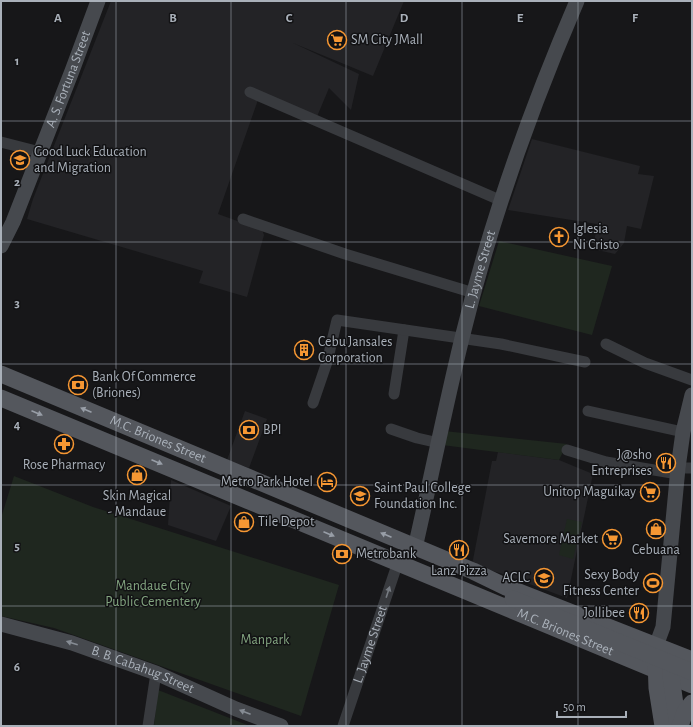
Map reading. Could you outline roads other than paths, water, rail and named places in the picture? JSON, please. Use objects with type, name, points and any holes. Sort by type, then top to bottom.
[{"type":"main road","name":"M.C. Briones Street","points":[[1,374],[506,587],[692,660]]},
{"type":"main road","name":"M.C. Briones Street","points":[[1,398],[439,578],[692,685]]},
{"type":"main road","name":"M.C. Briones Street","points":[[448,562],[508,597]]},
{"type":"main road","name":"M.C. Briones Street","points":[[439,578],[508,597]]},
{"type":"main road","points":[[508,597],[692,672]]},
{"type":"main road","points":[[632,637],[637,645],[636,652],[627,658],[647,677],[659,702],[663,726]]},
{"type":"main road","points":[[656,646],[679,726]]},
{"type":"main road","points":[[659,702],[663,673],[672,652]]},
{"type":"main road","points":[[679,726],[685,712],[692,703]]},
{"type":"street","name":"A. S. Fortuna Street","points":[[1,246],[13,222],[98,1]]},
{"type":"street","name":"L. Jayme Street","points":[[415,548],[462,338],[474,293],[502,201],[531,115],[577,1]]},
{"type":"street","points":[[250,92],[502,201]]},
{"type":"street","points":[[1,142],[40,152]]},
{"type":"street","points":[[243,219],[345,254],[474,293]]},
{"type":"street","points":[[313,403],[327,362],[337,320],[404,330],[422,331],[502,344],[585,362]]},
{"type":"street","points":[[394,394],[404,330]]},
{"type":"street","points":[[606,344],[645,363],[692,380]]},
{"type":"street","points":[[656,646],[663,627],[683,470],[683,432],[692,395]]},
{"type":"street","points":[[588,411],[683,432]]},
{"type":"street","points":[[391,429],[417,438],[439,443]]},
{"type":"street","points":[[567,450],[606,462],[683,470]]},
{"type":"street","name":"L. Jayme Street","points":[[343,726],[398,562]]},
{"type":"street","name":"B. B. Cabahug Street","points":[[1,624],[72,643],[156,673],[236,709],[281,726]]},
{"type":"street","points":[[663,627],[672,652]]},
{"type":"street","points":[[148,726],[156,673]]},
{"type":"place","name":"SM City JMall","points":[[337,40]]},
{"type":"place","name":"Good Luck Education and Migration","points":[[20,160]]},
{"type":"place","name":"Iglesia Ni Cristo","points":[[559,237]]},
{"type":"place","name":"Cebu Jansales Corporation","points":[[304,350]]},
{"type":"place","name":"Bank Of Commerce (Briones)","points":[[78,385]]},
{"type":"place","name":"BPI","points":[[249,430]]},
{"type":"place","name":"Rose Pharmacy","points":[[64,444]]},
{"type":"place","name":"J@sho Entreprises","points":[[666,463]]},
{"type":"place","name":"Skin Magical - Mandaue","points":[[137,475]]},
{"type":"place","name":"Metro Park Hotel","points":[[327,482]]},
{"type":"place","name":"Unitop Maguikay","points":[[650,492]]},
{"type":"place","name":"Saint Paul College Foundation Inc.","points":[[360,496]]},
{"type":"place","name":"Tile Depot","points":[[244,522]]},
{"type":"place","name":"Cebuana","points":[[656,529]]},
{"type":"place","name":"Savemore Market","points":[[612,539]]},
{"type":"place","name":"Lanz Pizza","points":[[459,550]]},
{"type":"place","name":"Metrobank","points":[[342,554]]},
{"type":"place","name":"ACLC","points":[[544,578]]},
{"type":"place","name":"Sexy Body Fitness Center","points":[[653,583]]},
{"type":"place","name":"Jollibee","points":[[639,613]]},
{"type":"park label","name":"Mandaue City Public Cementery","points":[[153,594]]},
{"type":"park label","name":"Manpark","points":[[265,640]]}]
